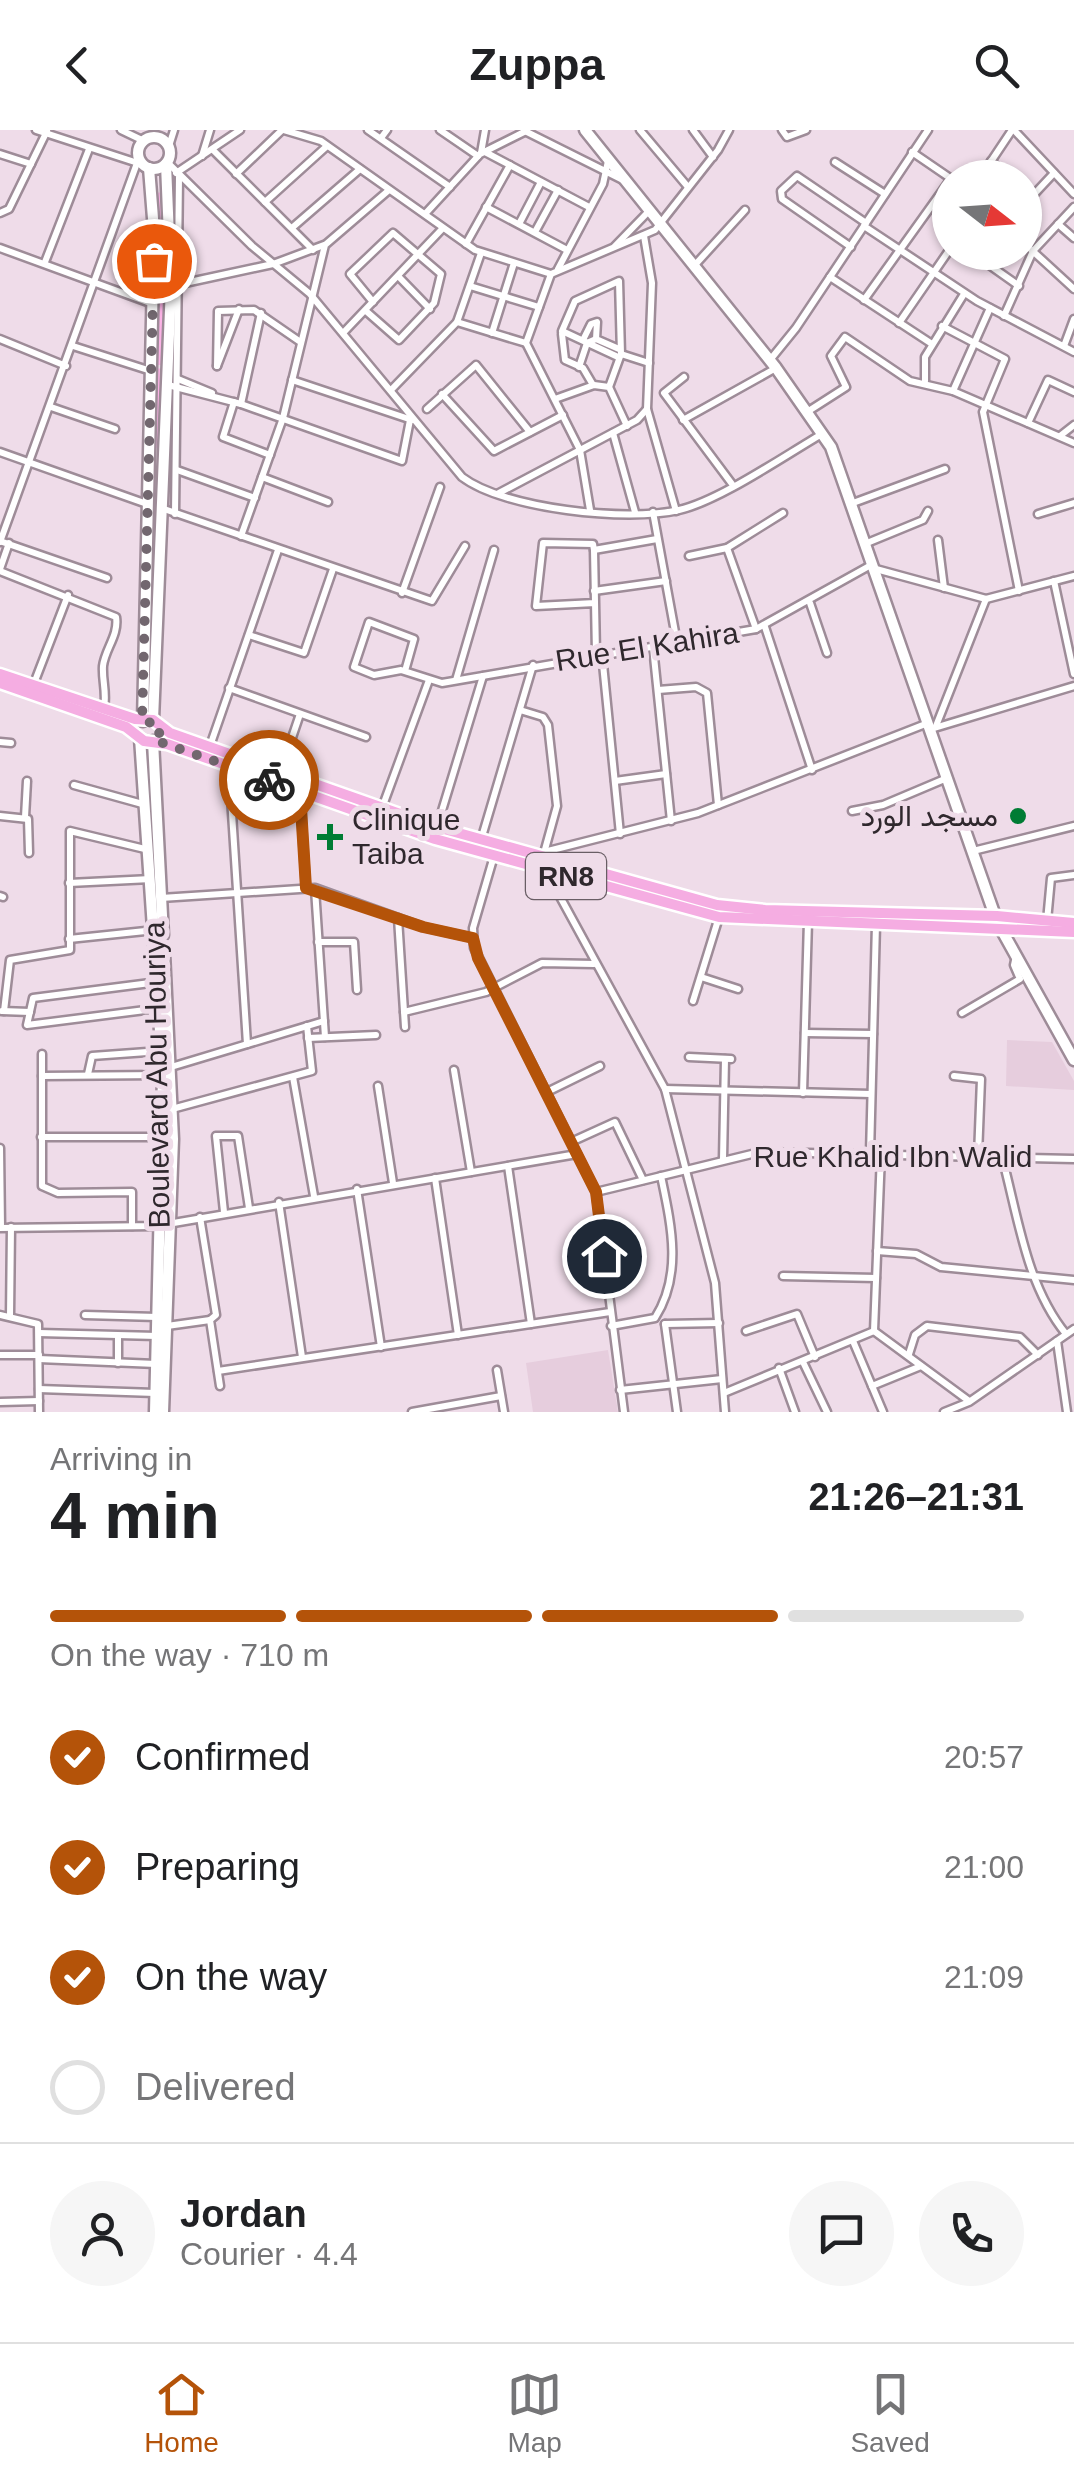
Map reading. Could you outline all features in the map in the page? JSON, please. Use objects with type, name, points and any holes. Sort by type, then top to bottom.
[{"type":"main road","points":[[585,130],[823,434],[853,504],[998,922],[1074,1060]]},
{"type":"main road","points":[[139,736],[149,722],[170,512],[176,285],[167,163],[169,137],[145,137],[138,153],[144,166],[154,231],[148,504],[149,722],[154,741]]},
{"type":"main road","points":[[144,166],[167,163]]},
{"type":"main road","name":"RN8","points":[[0,674],[149,722],[437,828],[719,917],[808,922],[1074,923]]},
{"type":"main road","name":"RN8","points":[[0,683],[139,736],[494,856],[544,860],[732,908],[998,922],[1074,932]]},
{"type":"main road","name":"Boulevard Abu Houriya","points":[[139,736],[148,806],[163,1051],[172,1109],[155,1412]]},
{"type":"main road","name":"Boulevard Abu Houriya","points":[[154,741],[167,1071],[162,1136],[165,1224]]},
{"type":"main road","name":"Boulevard Abu Houriya","points":[[159,1327],[163,1412]]},
{"type":"street","points":[[36,130],[144,166],[93,281],[3,542],[0,570],[68,595],[118,622],[103,667],[108,688],[104,708]]},
{"type":"street","points":[[122,130],[145,137]]},
{"type":"street","points":[[202,157],[210,130]]},
{"type":"street","points":[[177,175],[240,130]]},
{"type":"street","points":[[236,174],[283,130],[309,133],[481,253],[554,272],[644,236],[660,224],[713,157],[729,130]]},
{"type":"street","points":[[368,130],[450,187]]},
{"type":"street","points":[[381,138],[387,130]]},
{"type":"street","points":[[440,130],[590,207]]},
{"type":"street","points":[[481,154],[485,130]]},
{"type":"street","points":[[425,214],[481,154],[525,130],[623,180]]},
{"type":"street","points":[[640,130],[688,187]]},
{"type":"street","points":[[693,130],[713,157]]},
{"type":"street","points":[[782,130],[787,137],[806,130]]},
{"type":"street","points":[[910,130],[922,138]]},
{"type":"street","points":[[683,420],[772,364],[928,130]]},
{"type":"street","points":[[992,160],[1013,130],[1074,194]]},
{"type":"street","points":[[0,213],[9,209],[46,132]]},
{"type":"street","points":[[265,202],[327,146]]},
{"type":"street","points":[[45,262],[89,148]]},
{"type":"street","points":[[213,150],[314,250]]},
{"type":"street","points":[[912,152],[932,166]]},
{"type":"street","points":[[0,154],[31,164]]},
{"type":"street","points":[[590,510],[580,450],[526,343],[554,272],[606,174],[608,160]]},
{"type":"street","points":[[836,162],[885,194]]},
{"type":"street","points":[[167,163],[310,294],[462,478],[498,494],[526,503],[590,510],[676,511],[823,434]]},
{"type":"street","points":[[466,244],[510,165]]},
{"type":"street","points":[[293,227],[360,169]]},
{"type":"street","points":[[1042,184],[1054,173]]},
{"type":"street","points":[[177,175],[176,285],[274,264],[326,245],[389,190]]},
{"type":"street","points":[[851,247],[782,199],[781,191],[797,176],[964,294],[1074,352]]},
{"type":"street","points":[[519,224],[541,182]]},
{"type":"street","points":[[535,232],[558,190]]},
{"type":"street","points":[[864,300],[932,205]]},
{"type":"street","points":[[486,206],[567,250]]},
{"type":"street","points":[[1042,242],[1074,207]]},
{"type":"street","points":[[694,266],[745,210]]},
{"type":"street","points":[[613,248],[649,211]]},
{"type":"street","points":[[1058,224],[1074,238]]},
{"type":"street","points":[[344,332],[443,228]]},
{"type":"street","points":[[366,311],[397,341],[430,309],[441,274],[393,233],[355,265],[350,278],[373,302]]},
{"type":"street","points":[[644,236],[652,283],[647,409],[676,511]]},
{"type":"street","points":[[241,536],[284,418],[310,294],[326,245]]},
{"type":"street","points":[[0,248],[153,304]]},
{"type":"street","points":[[391,390],[457,322],[481,253]]},
{"type":"street","points":[[1042,259],[1074,289]]},
{"type":"street","points":[[492,333],[514,263]]},
{"type":"street","points":[[995,270],[1018,286]]},
{"type":"street","points":[[1004,316],[1025,270]]},
{"type":"street","points":[[899,323],[934,272]]},
{"type":"street","points":[[398,276],[430,309]]},
{"type":"street","points":[[830,277],[932,344]]},
{"type":"street","points":[[592,385],[579,367],[563,357],[563,333],[572,303],[608,284],[620,296],[620,353],[609,387],[627,426]]},
{"type":"street","points":[[470,286],[539,307]]},
{"type":"street","points":[[925,381],[925,357],[964,294]]},
{"type":"street","points":[[240,308],[217,366],[216,312],[240,308],[261,313],[299,341]]},
{"type":"street","points":[[954,391],[990,308]]},
{"type":"street","points":[[261,313],[238,403],[223,438],[270,455]]},
{"type":"street","points":[[1064,346],[1074,319]]},
{"type":"street","points":[[457,322],[526,343]]},
{"type":"street","points":[[579,367],[595,322],[600,326],[596,339]]},
{"type":"street","points":[[942,326],[1005,358],[984,404],[1019,591]]},
{"type":"street","points":[[563,333],[649,363]]},
{"type":"street","points":[[807,412],[846,387],[831,356],[843,338],[910,380],[954,391],[1074,443]]},
{"type":"street","points":[[0,339],[66,366]]},
{"type":"street","points":[[585,342],[596,339],[620,353]]},
{"type":"street","points":[[73,346],[151,371]]},
{"type":"street","points":[[427,410],[476,364],[530,432]]},
{"type":"street","points":[[684,377],[663,390],[732,484]]},
{"type":"street","points":[[292,380],[414,421]]},
{"type":"street","points":[[1028,424],[1047,381],[1074,392]]},
{"type":"street","points":[[414,421],[402,460],[173,382],[177,470],[170,512],[402,593],[436,600],[464,546]]},
{"type":"street","points":[[554,399],[592,385],[609,387]]},
{"type":"street","points":[[442,394],[494,451],[562,416]]},
{"type":"street","points":[[51,408],[114,429]]},
{"type":"street","points":[[498,494],[627,426],[647,409]]},
{"type":"street","points":[[1060,436],[1074,425]]},
{"type":"street","points":[[613,432],[635,512]]},
{"type":"street","points":[[0,452],[148,504]]},
{"type":"street","points":[[177,470],[255,498]]},
{"type":"street","points":[[853,504],[945,470]]},
{"type":"street","points":[[262,478],[328,502]]},
{"type":"street","points":[[402,593],[440,487]]},
{"type":"street","points":[[1038,514],[1074,502]]},
{"type":"street","points":[[867,544],[923,520],[928,511]]},
{"type":"street","points":[[653,512],[677,644]]},
{"type":"street","points":[[689,556],[727,548],[784,513]]},
{"type":"street","points":[[595,603],[536,605],[543,544],[593,546],[657,540]]},
{"type":"street","points":[[938,540],[944,588]]},
{"type":"street","points":[[3,542],[107,578]]},
{"type":"street","points":[[593,546],[599,654],[620,834]]},
{"type":"street","points":[[727,548],[756,629]]},
{"type":"street","points":[[209,747],[278,550]]},
{"type":"street","points":[[456,680],[494,550]]},
{"type":"street","points":[[875,566],[986,599],[1074,576]]},
{"type":"street","name":"Rue El Kahira","points":[[405,671],[414,639],[369,622],[354,667],[374,675],[405,671],[429,680],[456,680],[756,629],[875,566]]},
{"type":"street","points":[[249,634],[304,653],[333,569]]},
{"type":"street","points":[[594,591],[666,581]]},
{"type":"street","points":[[1054,581],[1074,674]]},
{"type":"street","points":[[33,686],[68,595]]},
{"type":"street","points":[[932,726],[986,599]]},
{"type":"street","points":[[810,602],[827,654]]},
{"type":"street","points":[[1064,618],[1074,614]]},
{"type":"street","points":[[765,626],[812,770]]},
{"type":"street","points":[[652,647],[672,821]]},
{"type":"street","points":[[481,841],[533,665]]},
{"type":"street","points":[[437,828],[484,676]]},
{"type":"street","points":[[381,809],[429,680]]},
{"type":"street","points":[[544,860],[718,806],[932,726],[1074,686]]},
{"type":"street","points":[[658,690],[696,687],[707,693],[718,806]]},
{"type":"street","points":[[229,688],[366,737]]},
{"type":"street","points":[[520,710],[544,717],[548,725],[557,806],[544,860],[594,964],[665,1089],[710,1256],[725,1412]]},
{"type":"street","points":[[280,773],[300,714]]},
{"type":"street","points":[[0,742],[11,743]]},
{"type":"street","points":[[229,766],[247,1044]]},
{"type":"street","points":[[615,781],[666,774]]},
{"type":"street","points":[[852,810],[883,805],[947,778]]},
{"type":"street","points":[[27,781],[29,853]]},
{"type":"street","points":[[74,785],[148,806]]},
{"type":"street","points":[[300,792],[325,1037]]},
{"type":"street","points":[[0,816],[26,817]]},
{"type":"street","points":[[972,852],[1074,826]]},
{"type":"street","points":[[30,1012],[2,1011],[10,960],[68,951],[70,831],[150,850]]},
{"type":"street","points":[[494,856],[473,938],[493,987],[596,1192],[624,1412]]},
{"type":"street","points":[[1047,921],[1050,878],[1074,874]]},
{"type":"street","points":[[68,883],[152,879]]},
{"type":"street","points":[[161,898],[310,888],[473,938]]},
{"type":"street","points":[[693,1001],[719,917]]},
{"type":"street","points":[[398,918],[404,1027]]},
{"type":"street","points":[[803,1093],[808,922]]},
{"type":"street","points":[[870,1154],[876,923]]},
{"type":"street","points":[[70,939],[156,930]]},
{"type":"street","points":[[318,942],[354,942],[357,990]]},
{"type":"street","points":[[962,1013],[1020,979],[1014,965],[1016,956]]},
{"type":"street","points":[[404,1012],[493,987],[542,963],[594,964]]},
{"type":"street","points":[[700,977],[738,989]]},
{"type":"street","points":[[159,982],[34,998],[28,1025],[161,1008]]},
{"type":"street","points":[[163,1051],[97,1054],[89,1059],[88,1074],[90,1078],[167,1071],[324,1021]]},
{"type":"street","points":[[172,1109],[312,1071],[306,1026]]},
{"type":"street","points":[[1063,1039],[1074,1032]]},
{"type":"street","points":[[804,1034],[873,1034]]},
{"type":"street","points":[[308,1038],[376,1035]]},
{"type":"street","points":[[42,1054],[40,1177],[46,1190],[132,1192],[132,1226]]},
{"type":"street","points":[[688,1057],[728,1059],[723,1159]]},
{"type":"street","points":[[546,1092],[600,1066]]},
{"type":"street","points":[[454,1070],[472,1172]]},
{"type":"street","points":[[42,1076],[88,1074]]},
{"type":"street","points":[[954,1076],[981,1080],[978,1156]]},
{"type":"street","points":[[293,1077],[314,1196]]},
{"type":"street","points":[[378,1086],[393,1184]]},
{"type":"street","points":[[665,1089],[871,1094]]},
{"type":"street","points":[[571,1142],[615,1122],[643,1180]]},
{"type":"street","points":[[41,1137],[162,1136]]},
{"type":"street","points":[[224,1212],[216,1136],[238,1136],[249,1208]]},
{"type":"street","points":[[0,1148],[1,1228],[165,1224],[577,1154]]},
{"type":"street","name":"Rue Khalid Ibn Walid","points":[[596,1192],[723,1159],[771,1151],[1074,1159]]},
{"type":"street","points":[[874,1331],[881,1154]]},
{"type":"street","points":[[1002,1156],[1033,1274],[1048,1310],[1066,1334]]},
{"type":"street","points":[[508,1166],[531,1324]]},
{"type":"street","points":[[655,1318],[673,1263],[661,1176]]},
{"type":"street","points":[[434,1178],[458,1336]]},
{"type":"street","points":[[357,1189],[381,1348]]},
{"type":"street","points":[[279,1202],[302,1357]]},
{"type":"street","points":[[39,1334],[118,1336],[210,1320],[216,1315],[200,1217]]},
{"type":"street","points":[[10,1316],[11,1228]]},
{"type":"street","points":[[877,1251],[916,1254],[940,1267],[1074,1280]]},
{"type":"street","points":[[784,1276],[876,1278]]},
{"type":"street","points":[[218,1370],[610,1312]]},
{"type":"street","points":[[746,1332],[798,1314],[815,1357]]},
{"type":"street","points":[[0,1315],[38,1324],[39,1412]]},
{"type":"street","points":[[85,1315],[159,1327]]},
{"type":"street","points":[[611,1326],[655,1318],[665,1324],[719,1322]]},
{"type":"street","points":[[210,1320],[220,1386]]},
{"type":"street","points":[[665,1324],[677,1412]]},
{"type":"street","points":[[909,1354],[915,1335],[927,1326],[1020,1337],[1038,1355]]},
{"type":"street","points":[[944,1412],[970,1402],[1074,1329]]},
{"type":"street","points":[[724,1393],[874,1331]]},
{"type":"street","points":[[874,1331],[970,1402]]},
{"type":"street","points":[[118,1336],[118,1363]]},
{"type":"street","points":[[853,1341],[883,1412]]},
{"type":"street","points":[[1057,1341],[1068,1412]]},
{"type":"street","points":[[0,1355],[156,1364]]},
{"type":"street","points":[[804,1362],[827,1412]]},
{"type":"street","points":[[872,1386],[922,1366]]},
{"type":"street","points":[[779,1368],[795,1412]]},
{"type":"street","points":[[497,1370],[504,1412]]},
{"type":"street","points":[[620,1390],[722,1379]]},
{"type":"street","points":[[39,1389],[155,1393]]},
{"type":"street","points":[[412,1412],[501,1396]]},
{"type":"street","points":[[0,1402],[39,1401]]},
{"type":"shaded area","points":[[163,192],[166,280],[158,279],[156,193]]},
{"type":"shaded area","points":[[157,293],[166,293],[164,365],[155,365]]},
{"type":"shaded area","points":[[164,368],[161,448],[152,448],[155,369]]},
{"type":"shaded area","points":[[1007,1040],[1052,1042],[1074,1081],[1074,1090],[1006,1086]]},
{"type":"shaded area","points":[[608,1350],[618,1412],[533,1412],[526,1363]]},
{"type":"way so far","points":[[154,261],[142,721],[151,719],[158,724],[160,732],[154,740],[269,780]]},
{"type":"place","name":"مسجد الورد","points":[[1018,816]]},
{"type":"place","name":"Clinique Taiba","points":[[330,837]]},
{"type":"route","points":[[269,780],[300,792],[306,888],[423,927],[473,938],[478,958],[596,1192],[604,1256]]}]
